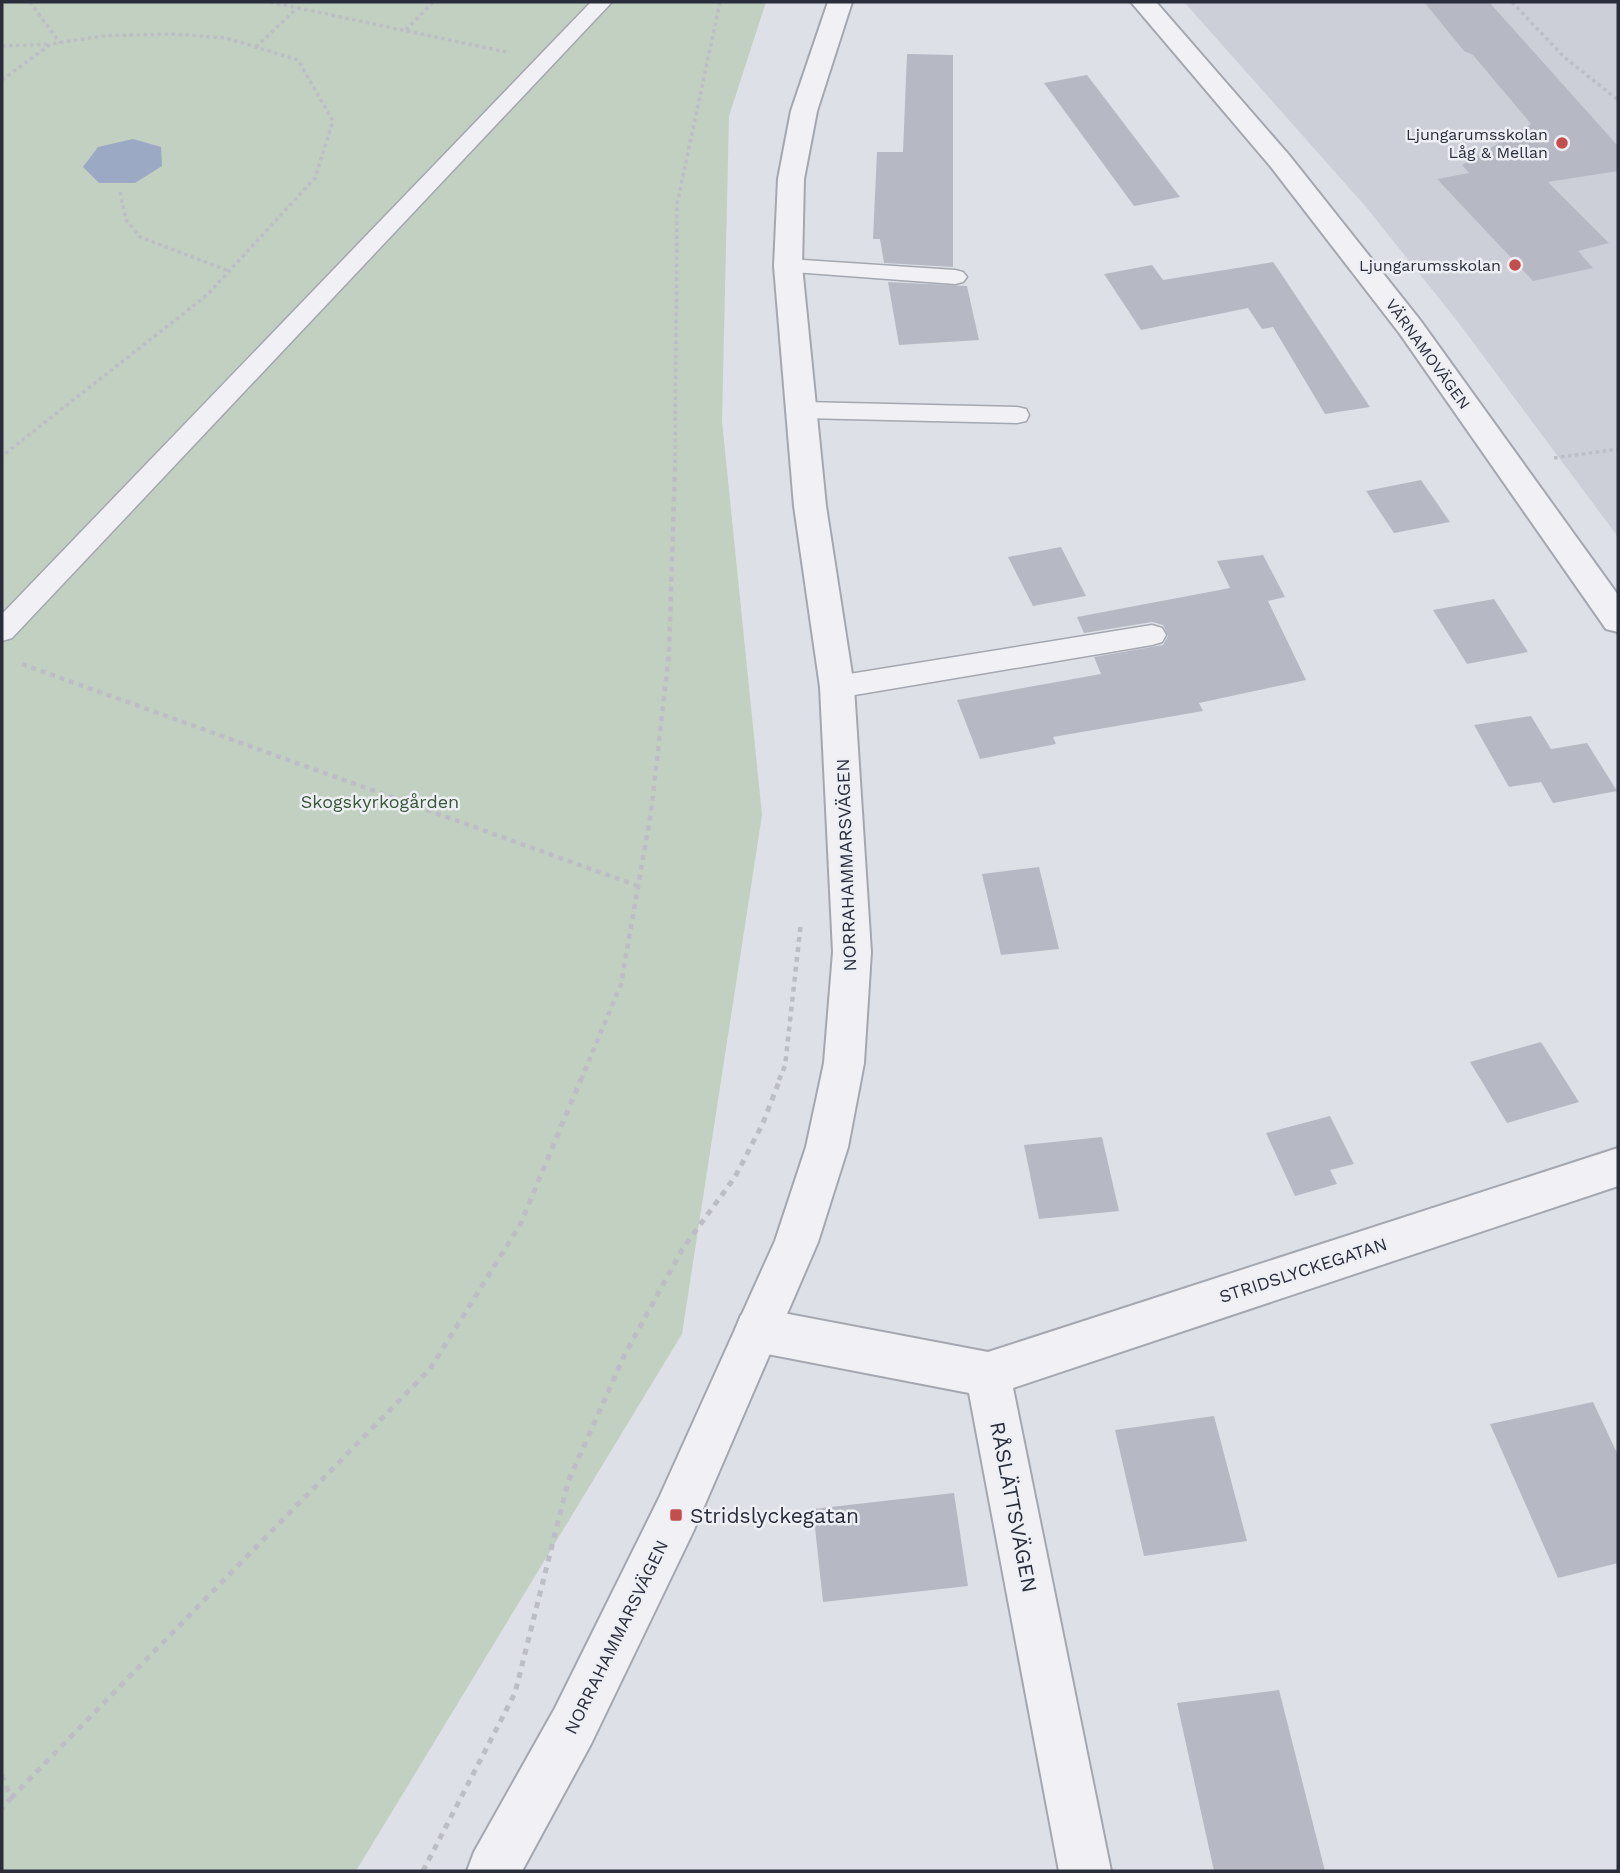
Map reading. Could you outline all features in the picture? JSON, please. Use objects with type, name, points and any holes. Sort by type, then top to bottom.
[{"type":"street","name":"NORRAHAMMARSVÄGEN","points":[[493,1871],[585,1701],[676,1515],[796,1242],[827,1147],[844,1063],[852,952],[837,687],[810,506],[788,266],[791,179],[804,111],[840,2]]},
{"type":"street","name":"VÄRNAMOVÄGEN","points":[[1143,2],[1280,161],[1402,317],[1618,620]]},
{"type":"street","name":"STRIDSLYCKEGATAN","points":[[988,1374],[1618,1167]]},
{"type":"street","points":[[757,1330],[988,1374]]},
{"type":"street","name":"RÅSLÄTTSVÄGEN","points":[[988,1374],[1085,1871]]},
{"type":"lane","points":[[2,631],[603,2]]},
{"type":"lane","points":[[788,266],[955,277]]},
{"type":"lane","points":[[803,410],[1017,415]]},
{"type":"lane","points":[[837,687],[1152,635]]},
{"type":"path","points":[[30,2],[60,43]]},
{"type":"path","points":[[270,2],[548,61]]},
{"type":"path","points":[[405,31],[433,2]]},
{"type":"path","points":[[2,1809],[430,1369],[520,1225],[621,984],[652,812],[669,653],[677,398],[677,204],[720,2]]},
{"type":"path","points":[[1513,2],[1563,57],[1618,100]]},
{"type":"path","points":[[256,47],[298,8]]},
{"type":"path","points":[[2,80],[51,44],[102,36],[170,34],[226,38],[298,61],[332,121],[315,177],[207,295],[2,456]]},
{"type":"path","points":[[2,46],[60,43]]},
{"type":"path","points":[[120,192],[126,219],[140,237],[229,271]]},
{"type":"path","points":[[1553,458],[1618,449]]},
{"type":"path","points":[[15,662],[638,886]]},
{"type":"path","points":[[423,1871],[515,1693],[568,1482],[624,1356],[682,1248],[735,1177],[763,1123],[785,1066],[801,917]]},
{"type":"path","points":[[2,1775],[11,1798]]},
{"type":"shaded area","name":"Ljungarumsskolan","points":[[1184,2],[1618,2],[1618,537],[1458,322],[1366,207]]},
{"type":"green space","name":"Skogskyrkogården","points":[[2,2],[766,2],[729,116],[722,421],[762,815],[682,1334],[356,1871],[2,1871]]},
{"type":"water","points":[[133,139],[161,147],[162,166],[135,183],[99,183],[83,167],[98,147]]},
{"type":"building","name":"Ljungarumsskolan Låg & Mellan","points":[[1424,2],[1489,2],[1618,146],[1618,171],[1548,182],[1609,243],[1578,251],[1593,268],[1533,281],[1437,179],[1469,173],[1462,165],[1531,124],[1473,55],[1464,51]]},
{"type":"building","points":[[907,54],[953,55],[953,267],[884,263],[880,239],[873,239],[877,152],[903,152]]},
{"type":"building","points":[[1087,75],[1180,197],[1134,206],[1044,83]]},
{"type":"building","points":[[1273,262],[1370,407],[1325,414],[1273,327],[1262,329],[1248,308],[1141,330],[1104,274],[1152,265],[1163,280]]},
{"type":"building","points":[[888,282],[967,286],[979,340],[899,345]]},
{"type":"building","points":[[1421,480],[1450,522],[1394,533],[1366,491]]},
{"type":"building","points":[[1061,547],[1086,596],[1033,606],[1008,557]]},
{"type":"building","points":[[1263,555],[1285,597],[1268,601],[1306,680],[1199,703],[1203,711],[1053,737],[1056,744],[980,759],[957,700],[1101,674],[1094,657],[1163,645],[1168,636],[1163,625],[1152,622],[1084,633],[1077,617],[1230,588],[1217,561]]},
{"type":"building","points":[[1494,599],[1528,652],[1467,664],[1433,610]]},
{"type":"building","points":[[1531,716],[1551,749],[1587,743],[1617,791],[1553,803],[1541,782],[1509,787],[1474,725]]},
{"type":"building","points":[[1039,867],[1059,949],[1001,955],[982,874]]},
{"type":"building","points":[[1541,1042],[1579,1102],[1507,1123],[1470,1062]]},
{"type":"building","points":[[1330,1116],[1354,1164],[1330,1170],[1337,1184],[1295,1196],[1266,1133]]},
{"type":"building","points":[[1102,1137],[1119,1211],[1039,1219],[1024,1145]]},
{"type":"building","points":[[1593,1402],[1618,1455],[1618,1563],[1558,1578],[1490,1424]]},
{"type":"building","points":[[1214,1416],[1247,1541],[1144,1556],[1115,1430]]},
{"type":"building","points":[[954,1493],[968,1586],[823,1602],[813,1509]]},
{"type":"building","points":[[1279,1690],[1325,1871],[1214,1871],[1177,1703]]},
{"type":"place","name":"Ljungarumsskolan Låg & Mellan","points":[[1562,143]]},
{"type":"place","name":"Ljungarumsskolan","points":[[1515,265]]},
{"type":"place","name":"Stridslyckegatan","points":[[676,1515]]}]
